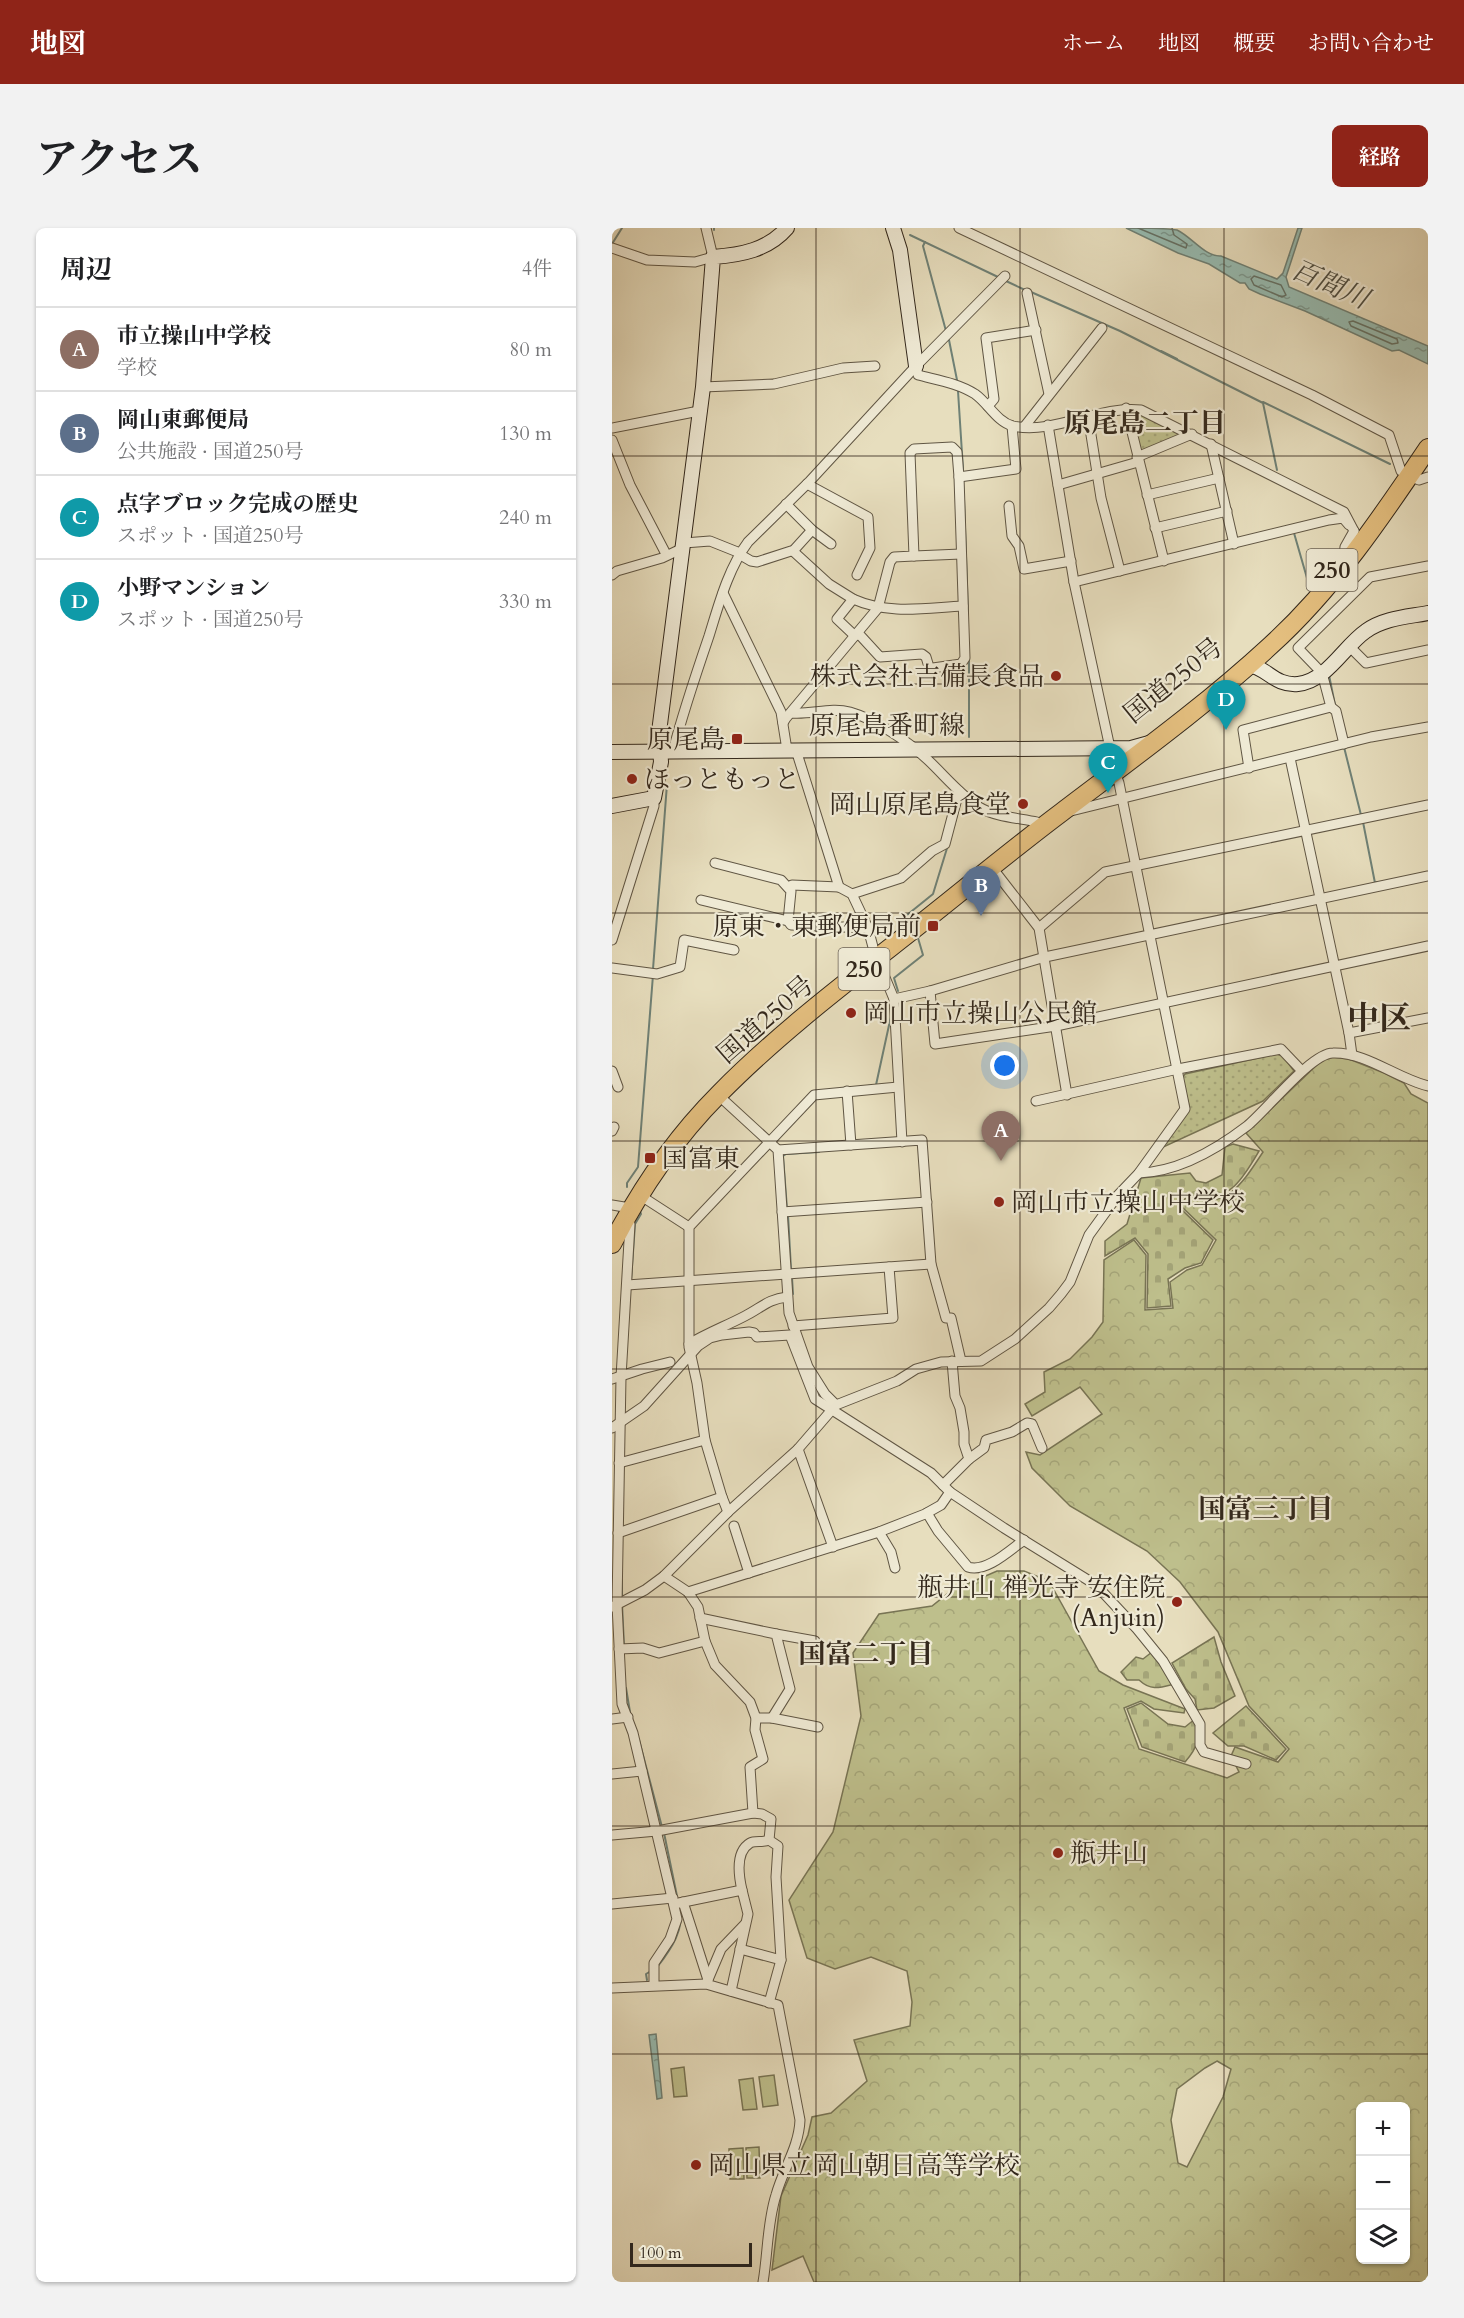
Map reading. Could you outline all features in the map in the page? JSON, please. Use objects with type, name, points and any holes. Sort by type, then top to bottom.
[{"type":"highway","name":"国道250号","points":[[612,1244],[623,1210],[679,1129],[765,1039],[990,865],[1047,817],[1109,757],[1131,748],[1280,624],[1344,555],[1413,473],[1428,438]]},
{"type":"highway","name":"国道250号","points":[[1109,757],[1161,738],[1248,665],[1301,615],[1334,579],[1372,530],[1428,448]]},
{"type":"highway","name":"国道250号","points":[[990,865],[1047,817]]},
{"type":"street","points":[[667,751],[659,732],[703,387],[713,257],[706,228]]},
{"type":"street","points":[[893,228],[900,250],[918,375],[959,386],[975,394],[1012,426],[1048,425],[1126,408],[1141,410],[1344,512],[1354,531]]},
{"type":"street","points":[[959,228],[1301,390],[1389,435],[1401,471],[1413,473]]},
{"type":"street","points":[[612,248],[647,260],[695,262],[760,248],[786,229]]},
{"type":"street","points":[[612,940],[654,806],[661,762],[685,707],[723,592],[739,554],[916,366],[1004,278]]},
{"type":"street","points":[[1027,292],[1048,394]]},
{"type":"street","points":[[1024,427],[1102,328]]},
{"type":"street","points":[[988,406],[994,399],[986,338],[1036,330]]},
{"type":"street","points":[[703,387],[774,384],[843,368],[875,366]]},
{"type":"street","points":[[1126,408],[1164,561]]},
{"type":"street","points":[[612,428],[699,411]]},
{"type":"street","points":[[1088,416],[1097,474],[1120,571]]},
{"type":"street","points":[[618,1604],[645,1590],[664,1576],[728,1512],[798,1449],[833,1407],[897,1381],[916,1369],[956,1361],[981,1361],[997,1352],[1049,1308],[1070,1282],[1089,1235],[1185,1109],[1122,799],[1109,757],[1074,582],[1048,425]]},
{"type":"street","points":[[959,477],[1016,469],[1012,426]]},
{"type":"street","points":[[1058,484],[1097,474],[1192,434]]},
{"type":"street","points":[[612,440],[630,485],[666,554]]},
{"type":"street","points":[[1211,444],[1234,544]]},
{"type":"street","points":[[853,599],[837,619],[880,657],[922,654],[926,657],[929,667],[961,664],[965,658],[959,477],[957,452],[952,447],[914,449],[910,453],[914,556]]},
{"type":"street","points":[[1147,495],[1219,478]]},
{"type":"street","points":[[807,484],[868,517],[870,548],[857,575]]},
{"type":"street","points":[[786,504],[812,530],[831,544]]},
{"type":"street","points":[[1009,506],[1012,536],[1019,546],[1024,569],[1071,561]]},
{"type":"street","points":[[1155,528],[1227,511]]},
{"type":"street","points":[[1074,582],[1343,518],[1354,531]]},
{"type":"street","points":[[612,575],[617,571],[662,558],[684,545],[710,541],[757,562],[793,551],[812,530]]},
{"type":"street","points":[[1344,555],[1345,547],[1354,531]]},
{"type":"street","points":[[793,551],[829,584],[853,599],[878,608],[888,610],[963,606]]},
{"type":"street","points":[[783,723],[878,608],[890,562],[894,557],[961,554]]},
{"type":"street","points":[[1344,744],[1336,711],[1331,707],[1322,673],[1298,648],[1370,577],[1428,566]]},
{"type":"street","points":[[723,592],[781,712],[839,887]]},
{"type":"street","points":[[1248,665],[1256,667],[1283,683],[1300,684],[1322,673],[1366,631],[1382,622],[1428,613]]},
{"type":"street","points":[[1349,646],[1366,663],[1428,650]]},
{"type":"street","points":[[1249,768],[1243,730],[1331,707]]},
{"type":"street","points":[[791,713],[833,710],[852,712],[896,735],[927,758],[961,793],[980,808],[997,814],[1047,817],[1344,744],[1428,727]]},
{"type":"street","points":[[1131,748],[1143,746],[1161,738]]},
{"type":"street","name":"原尾島番町線","points":[[612,752],[914,749],[1109,757]]},
{"type":"street","points":[[1290,758],[1350,1033],[1352,1055]]},
{"type":"street","points":[[852,894],[901,878],[932,851],[945,844],[961,793]]},
{"type":"street","points":[[612,806],[654,798]]},
{"type":"street","points":[[1039,928],[1105,872],[1428,805]]},
{"type":"street","points":[[715,862],[781,880],[791,891],[788,921]]},
{"type":"street","points":[[990,865],[1039,928],[1067,1095]]},
{"type":"street","points":[[894,999],[930,991],[1045,957],[1428,876]]},
{"type":"street","points":[[788,887],[792,885],[839,887],[852,894],[868,928],[894,999],[902,1142]]},
{"type":"street","points":[[701,900],[788,921],[791,925],[868,928]]},
{"type":"street","points":[[612,968],[653,974],[680,967],[684,940],[734,951]]},
{"type":"street","points":[[930,991],[935,1044],[1056,1026],[1428,946]]},
{"type":"street","points":[[1350,1033],[1428,1018]]},
{"type":"street","points":[[1036,1101],[1178,1069],[1281,1049],[1302,1071]]},
{"type":"street","points":[[1138,1173],[1180,1164],[1226,1141],[1248,1125],[1321,1055],[1334,1053],[1352,1055],[1428,1086]]},
{"type":"street","points":[[612,1071],[618,1087]]},
{"type":"street","points":[[728,1512],[705,1440],[690,1349],[689,1227],[814,1095],[898,1087]]},
{"type":"street","points":[[847,1091],[851,1145]]},
{"type":"street","points":[[715,1093],[778,1150],[786,1212],[786,1274],[789,1313],[808,1367],[833,1407]]},
{"type":"street","points":[[778,1150],[922,1140],[931,1264],[946,1318],[951,1318],[956,1361],[955,1396],[960,1408],[964,1444],[969,1458]]},
{"type":"street","points":[[786,1212],[927,1203]]},
{"type":"street","points":[[623,1210],[689,1227]]},
{"type":"street","points":[[623,1210],[630,1224],[630,1285],[621,1376],[620,1423],[622,1462],[618,1604],[622,1704],[661,1831],[677,1902],[707,1982]]},
{"type":"street","points":[[630,1285],[931,1264]]},
{"type":"street","points":[[793,1326],[893,1318],[889,1266]]},
{"type":"street","points":[[620,1423],[644,1406],[690,1349],[714,1329],[748,1314],[774,1298],[787,1297]]},
{"type":"street","points":[[690,1349],[710,1338],[722,1335],[749,1332],[757,1337],[767,1338],[790,1335],[815,1399],[833,1407],[931,1473],[946,1489],[1096,1585],[1163,1661],[1200,1724],[1200,1745],[1204,1752],[1246,1764]]},
{"type":"street","points":[[621,1376],[670,1362]]},
{"type":"street","points":[[688,1592],[879,1532],[927,1513],[941,1505],[946,1489],[969,1458],[984,1448],[986,1440],[1012,1432],[1027,1423],[1032,1424],[1042,1448]]},
{"type":"street","points":[[622,1462],[705,1440]]},
{"type":"street","points":[[798,1449],[832,1547]]},
{"type":"street","points":[[621,1532],[722,1497]]},
{"type":"street","points":[[927,1513],[938,1531],[968,1567],[974,1569],[984,1567],[1024,1540]]},
{"type":"street","points":[[734,1527],[749,1573]]},
{"type":"street","points":[[879,1532],[891,1552],[895,1568]]},
{"type":"street","points":[[664,1576],[688,1592],[698,1607],[705,1641],[715,1665],[750,1702],[756,1718],[755,1730],[763,1759],[750,1767],[753,1813]]},
{"type":"street","points":[[700,1618],[815,1641]]},
{"type":"street","points":[[772,1718],[790,1689],[776,1634]]},
{"type":"street","points":[[619,1647],[643,1648],[659,1653],[705,1641]]},
{"type":"street","points":[[612,1719],[627,1717]]},
{"type":"street","points":[[756,1718],[772,1718],[818,1727]]},
{"type":"street","points":[[612,1774],[642,1771]]},
{"type":"street","points":[[612,1835],[661,1831],[753,1813],[762,1814],[771,1819],[769,1840]]},
{"type":"street","points":[[731,1991],[747,1914],[738,1872],[743,1852],[750,1843],[769,1840],[778,1846],[776,1877],[781,1960],[769,2003]]},
{"type":"street","points":[[612,1904],[677,1902],[742,1890]]},
{"type":"street","points":[[654,1975],[675,1927],[677,1902]]},
{"type":"street","points":[[707,1982],[725,1943],[746,1923]]},
{"type":"street","points":[[740,1949],[781,1960]]},
{"type":"street","points":[[612,1988],[654,1975],[707,1982],[778,2005],[800,2120],[799,2136],[786,2162],[771,2211],[763,2282]]},
{"type":"green space","points":[[1130,411],[1180,432],[1179,436],[1143,451],[1138,450]]},
{"type":"green space","points":[[1277,1054],[1283,1056],[1294,1071],[1263,1101],[1159,1149],[1189,1105],[1182,1078],[1185,1074]]},
{"type":"green space","points":[[1333,1057],[1349,1059],[1384,1073],[1404,1083],[1411,1094],[1428,1103],[1428,2282],[814,2282],[803,2256],[772,2270],[781,2196],[808,2135],[812,2117],[831,2113],[867,2081],[854,2040],[910,2026],[912,2002],[907,1971],[871,1957],[835,1969],[807,1958],[789,1900],[833,1832],[861,1716],[853,1653],[879,1614],[932,1606],[951,1591],[997,1571],[1024,1571],[1049,1581],[1099,1671],[1123,1685],[1185,1709],[1184,1713],[1154,1709],[1141,1701],[1124,1708],[1139,1749],[1227,1778],[1239,1772],[1231,1756],[1235,1747],[1278,1762],[1289,1749],[1249,1706],[1218,1632],[1180,1582],[1147,1551],[1070,1506],[1032,1468],[1026,1452],[1040,1455],[1102,1414],[1080,1387],[1032,1416],[1025,1404],[1045,1392],[1044,1372],[1070,1359],[1103,1322],[1104,1260],[1134,1240],[1146,1255],[1145,1310],[1173,1308],[1170,1282],[1187,1270],[1202,1265],[1216,1240],[1181,1206],[1187,1195],[1200,1200],[1212,1201],[1223,1197],[1241,1183],[1263,1152],[1246,1133],[1322,1060]],"holes":[[[1217,2061],[1231,2069],[1223,2097],[1187,2167],[1178,2163],[1171,2120],[1177,2089]]]},
{"type":"green space","points":[[1233,1144],[1259,1151],[1236,1185],[1220,1196],[1199,1198],[1185,1193],[1178,1206],[1213,1240],[1201,1263],[1185,1268],[1168,1279],[1171,1306],[1147,1308],[1148,1254],[1135,1238],[1105,1256],[1105,1241],[1127,1224],[1141,1178],[1190,1173],[1196,1181],[1206,1183],[1222,1175],[1225,1147]]},
{"type":"green space","points":[[1214,1637],[1235,1696],[1214,1708],[1197,1710],[1195,1699],[1186,1689],[1172,1663]]},
{"type":"green space","points":[[1152,1652],[1174,1684],[1151,1687],[1139,1680],[1127,1680],[1121,1672],[1136,1657],[1143,1659]]},
{"type":"green space","points":[[1141,1703],[1168,1724],[1185,1727],[1195,1719],[1197,1742],[1185,1762],[1142,1747],[1127,1709]]},
{"type":"green space","points":[[1246,1706],[1286,1749],[1276,1760],[1244,1746],[1228,1746],[1213,1733]]},
{"type":"green space","points":[[684,2067],[687,2096],[674,2097],[671,2069]]},
{"type":"green space","points":[[774,2075],[778,2105],[763,2107],[759,2077]]},
{"type":"green space","points":[[753,2078],[757,2109],[743,2110],[739,2080]]},
{"type":"green space","points":[[759,2147],[760,2178],[747,2178],[746,2148]]},
{"type":"green space","points":[[743,2148],[744,2179],[730,2179],[729,2149]]},
{"type":"water","points":[[1126,228],[1177,230],[1209,253],[1277,279],[1283,273],[1298,228],[1302,228],[1286,277],[1289,287],[1428,346],[1428,364],[1399,350],[1392,351],[1305,311],[1260,294],[1249,289],[1245,283],[1240,283],[1209,264],[1178,253]]},
{"type":"water","points":[[656,2034],[662,2098],[657,2099],[649,2035]]},
{"type":"waterway","points":[[612,244],[622,228]]},
{"type":"waterway","points":[[910,235],[998,277]]},
{"type":"waterway","points":[[925,242],[923,246],[946,331]]},
{"type":"waterway","points":[[1006,281],[1025,290]]},
{"type":"waterway","points":[[1031,292],[1120,331],[1263,403],[1277,470]]},
{"type":"waterway","points":[[949,340],[957,380]]},
{"type":"waterway","points":[[1161,351],[1177,359]]},
{"type":"waterway","points":[[958,391],[963,469]]},
{"type":"waterway","points":[[1263,402],[1390,464]]},
{"type":"waterway","points":[[964,499],[968,613]]},
{"type":"waterway","points":[[1294,533],[1309,585]]},
{"type":"waterway","points":[[969,658],[969,737]]},
{"type":"waterway","points":[[1329,675],[1335,705]]},
{"type":"waterway","points":[[1344,747],[1361,815]]},
{"type":"waterway","points":[[653,969],[667,784]]},
{"type":"waterway","points":[[954,826],[958,811]]},
{"type":"waterway","points":[[1363,822],[1375,883],[1377,882]]},
{"type":"waterway","points":[[902,919],[933,894],[948,845]]},
{"type":"waterway","points":[[898,991],[894,978],[923,955],[918,938]]},
{"type":"waterway","points":[[627,1187],[627,1183],[638,1167],[653,975]]},
{"type":"waterway","points":[[850,1088],[876,1085],[891,1016]]},
{"type":"waterway","points":[[787,1209],[783,1156],[819,1152]]},
{"type":"waterway","points":[[631,1281],[635,1224],[641,1214],[640,1211]]},
{"type":"waterway","points":[[788,1215],[791,1269]]},
{"type":"waterway","points":[[792,1278],[793,1294]]},
{"type":"waterway","points":[[622,1580],[622,1599]]},
{"type":"waterway","points":[[622,1604],[624,1646]]},
{"type":"waterway","points":[[626,1688],[630,1712]]},
{"type":"waterway","points":[[639,1740],[662,1827]]},
{"type":"waterway","points":[[664,1833],[678,1901]]},
{"type":"waterway","points":[[658,1966],[679,1931],[680,1906]]},
{"type":"waterway","points":[[647,1980],[646,1974],[651,1971]]},
{"type":"place","name":"株式会社吉備長食品","points":[[1056,676]]},
{"type":"place","name":"小野マンション","points":[[1226,730]]},
{"type":"place","name":"原尾島","points":[[737,739]]},
{"type":"place","name":"ほっともっと","points":[[632,779]]},
{"type":"place","name":"点字ブロック完成の歴史","points":[[1108,793]]},
{"type":"place","name":"岡山原尾島食堂","points":[[1023,804]]},
{"type":"place","name":"岡山東郵便局","points":[[981,916]]},
{"type":"place","name":"原東・東郵便局前","points":[[933,926]]},
{"type":"place","name":"岡山市立操山公民館","points":[[851,1013]]},
{"type":"place","name":"国富東","points":[[650,1158]]},
{"type":"place","name":"市立操山中学校","points":[[1001,1161]]},
{"type":"place","name":"岡山市立操山中学校","points":[[999,1202]]},
{"type":"place","name":"瓶井山 禅光寺 安住院 (Anjuin)","points":[[1177,1602]]},
{"type":"place","name":"瓶井山","points":[[1058,1853]]},
{"type":"place","name":"岡山県立岡山朝日高等学校","points":[[696,2165]]},
{"type":"district","name":"原尾島二丁目","points":[[1145,423]]},
{"type":"district","name":"中区","points":[[1379,1018]]},
{"type":"district","name":"国富三丁目","points":[[1266,1509]]},
{"type":"district","name":"国富二丁目","points":[[866,1654]]},
{"type":"water label","name":"百間川","points":[[1330,284]]}]
